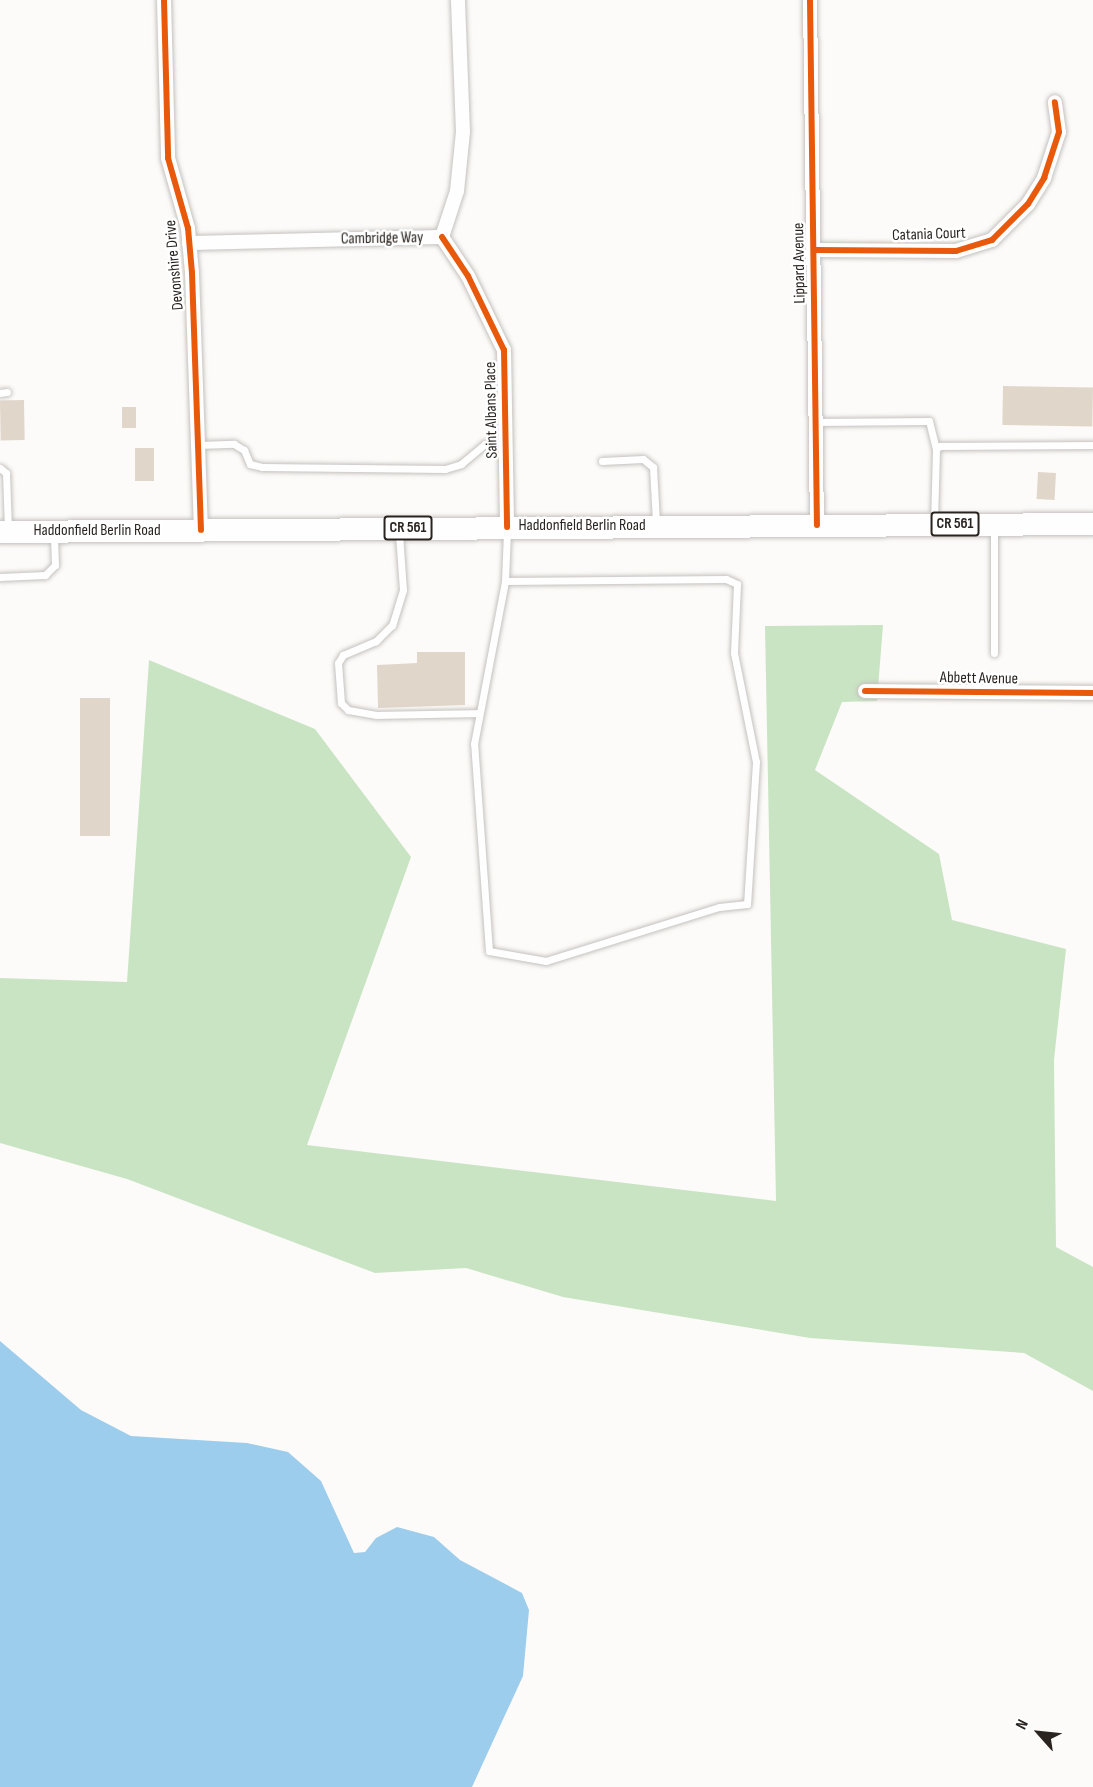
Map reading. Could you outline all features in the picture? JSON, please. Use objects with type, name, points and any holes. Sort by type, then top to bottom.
[{"type":"main road","name":"Haddonfield Berlin Road","points":[[4,532],[1093,524]]},
{"type":"street","name":"Devonshire Drive","points":[[164,0],[168,158],[189,243],[201,531]]},
{"type":"street","name":"Cambridge Way","points":[[189,243],[442,237],[457,191],[463,132],[458,0]]},
{"type":"street","name":"Lippard Avenue","points":[[810,0],[817,422],[816,525]]},
{"type":"street","name":"Catania Court","points":[[814,250],[956,251],[992,240],[1028,204],[1044,178],[1059,132],[1055,102]]},
{"type":"street","name":"Saint Albans Place","points":[[442,237],[468,276],[504,350],[507,527]]},
{"type":"street","name":"Abbett Avenue","points":[[865,691],[1093,693]]},
{"type":"lane","points":[[817,422],[929,421],[936,449],[934,524]]},
{"type":"lane","points":[[198,445],[234,444],[244,450],[250,464],[262,467],[445,469],[461,464],[485,444],[507,443]]},
{"type":"lane","points":[[936,449],[1093,445]]},
{"type":"lane","points":[[602,461],[644,459],[653,467],[656,526]]},
{"type":"lane","points":[[0,468],[6,473],[4,532]]},
{"type":"lane","points":[[994,524],[994,653]]},
{"type":"lane","points":[[505,581],[726,579],[737,584],[734,652],[756,762],[747,904],[707,910],[546,961],[489,951],[475,764],[479,713],[505,581],[507,527]]},
{"type":"lane","points":[[399,528],[403,590],[392,625],[376,641],[343,655],[338,663],[341,703],[348,710],[377,715],[479,713]]},
{"type":"lane","points":[[0,577],[45,575],[55,565],[53,532]]},
{"type":"green space","points":[[883,625],[877,701],[842,702],[815,770],[939,854],[952,920],[1066,949],[1054,1060],[1056,1247],[1093,1267],[1093,1391],[1024,1353],[810,1338],[563,1297],[466,1268],[375,1273],[127,1179],[0,1143],[0,978],[127,982],[149,660],[315,729],[411,857],[307,1145],[776,1201],[765,626]]},
{"type":"water","points":[[0,1341],[81,1410],[131,1436],[247,1443],[288,1452],[321,1481],[354,1553],[365,1552],[376,1538],[397,1527],[434,1537],[460,1560],[522,1593],[529,1610],[523,1676],[472,1787],[0,1787]]},
{"type":"building","points":[[1003,386],[1093,388],[1092,427],[1002,425]]},
{"type":"building","points":[[0,400],[24,400],[25,440],[1,440]]},
{"type":"building","points":[[122,407],[136,407],[136,428],[122,428]]},
{"type":"building","points":[[135,448],[154,448],[154,481],[135,481]]},
{"type":"building","points":[[1038,472],[1056,473],[1055,500],[1037,499]]},
{"type":"building","points":[[417,652],[465,652],[465,705],[378,708],[377,665],[417,663]]},
{"type":"building","points":[[80,698],[110,698],[110,836],[80,836]]},
{"type":"cycle path","points":[[164,0],[168,158],[188,228],[192,273],[201,530]]},
{"type":"cycle path","points":[[810,0],[817,525]]},
{"type":"cycle path","points":[[814,250],[956,251],[992,240],[1028,204],[1044,178],[1059,132],[1055,102]]},
{"type":"cycle path","points":[[442,237],[468,276],[504,350],[507,527]]},
{"type":"cycle path","points":[[865,691],[1093,693]]}]
